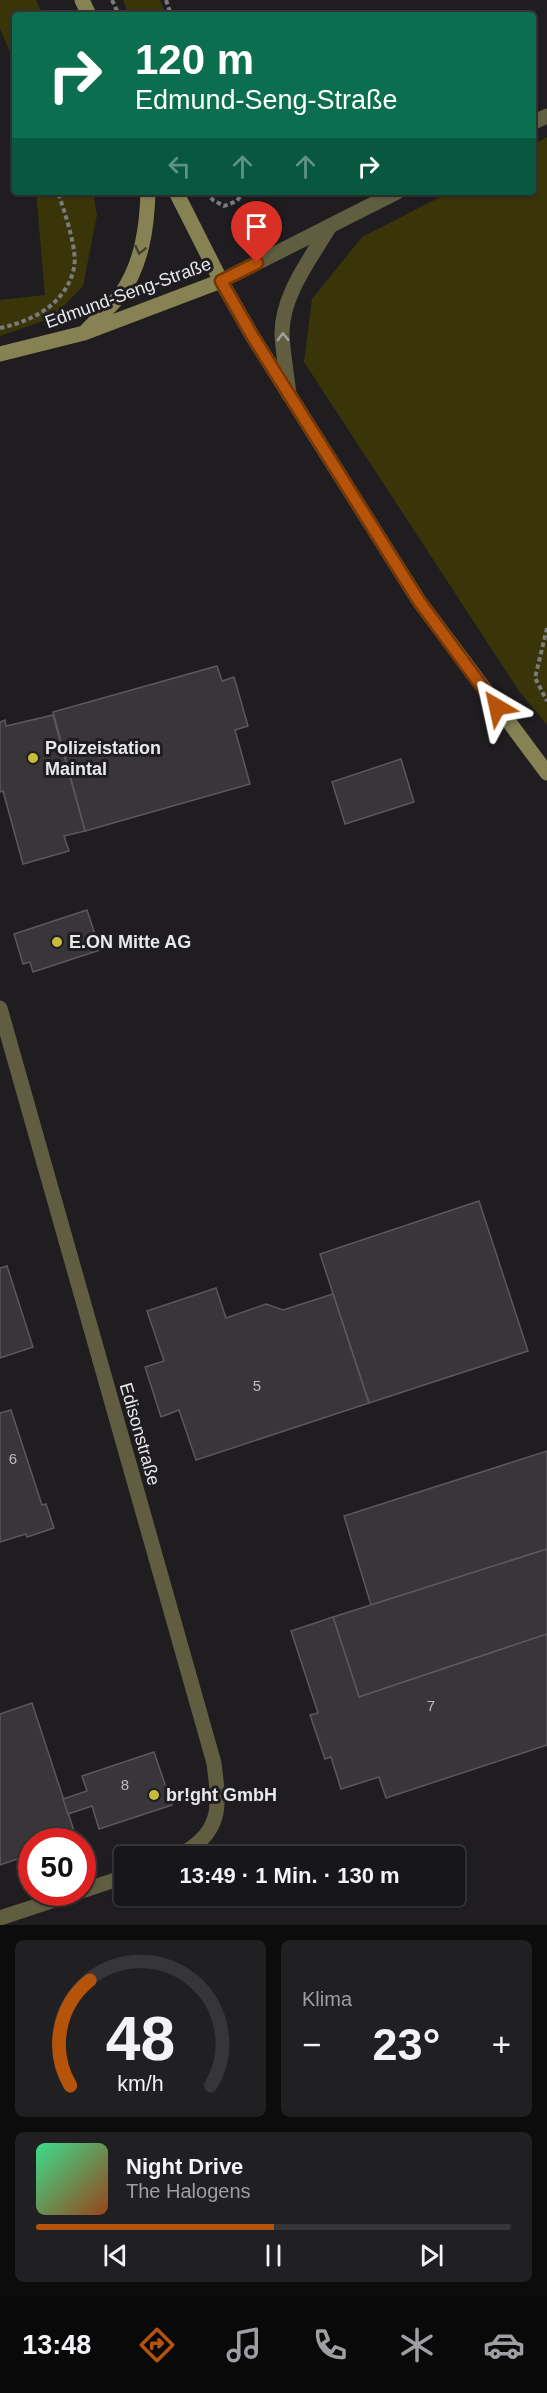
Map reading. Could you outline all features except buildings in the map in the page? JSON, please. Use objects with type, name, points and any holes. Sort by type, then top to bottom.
[{"type":"main road","points":[[84,333],[120,295],[130,279],[140,254],[148,195]]},
{"type":"main road","points":[[178,195],[221,281],[289,395],[419,601],[547,773]]},
{"type":"main road","name":"Edmund-Seng-Straße","points":[[0,354],[84,333],[221,281]]},
{"type":"street","name":"Edmund-Seng-Straße","points":[[221,281],[391,195]]},
{"type":"street","points":[[289,395],[282,333],[288,304],[297,282],[330,226]]},
{"type":"street","name":"Edisonstraße","points":[[0,1008],[214,1762],[217,1784],[214,1822],[196,1846]]},
{"type":"street","points":[[96,1886],[114,1880]]},
{"type":"street","points":[[0,1918],[36,1906]]},
{"type":"path","points":[[0,328],[23,323],[59,300],[75,267],[71,237],[59,195]]},
{"type":"path","points":[[209,195],[224,206],[237,201],[241,195]]},
{"type":"path","points":[[547,628],[535,678],[547,701]]},
{"type":"shaded area","points":[[0,0],[36,0],[42,12],[12,12],[12,58],[0,28]]},
{"type":"shaded area","points":[[123,0],[160,0],[165,12],[128,12]]},
{"type":"shaded area","points":[[547,137],[547,725],[519,691],[304,362],[312,299],[362,237],[444,195],[536,195],[536,143]]},
{"type":"shaded area","points":[[36,195],[94,195],[97,215],[83,286],[52,318],[0,336],[0,300],[45,295]]},
{"type":"place","name":"Polizeistation Maintal","points":[[33,758]]},
{"type":"place","name":"E.ON Mitte AG","points":[[57,942]]},
{"type":"place","name":"br!ght GmbH","points":[[154,1795]]},
{"type":"route","points":[[257,263],[221,281],[253,337],[419,601],[497,707]]}]
